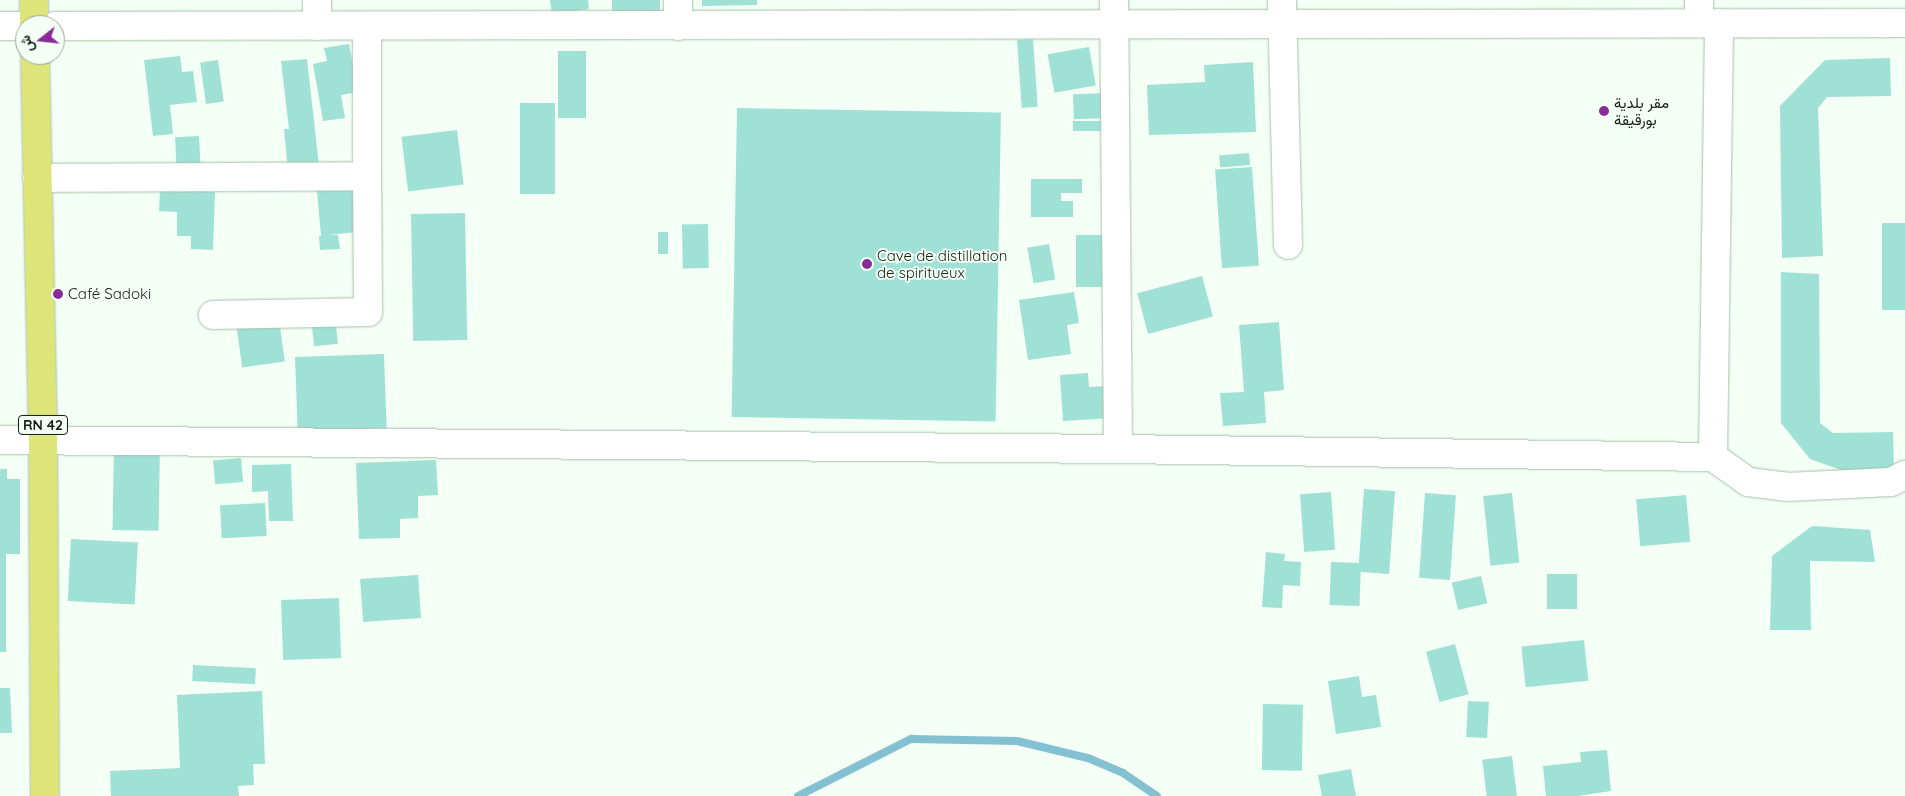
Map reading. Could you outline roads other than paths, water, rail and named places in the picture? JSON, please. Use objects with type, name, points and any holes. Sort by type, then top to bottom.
[{"type":"main road","points":[[34,0],[34,15]]},
{"type":"main road","name":"RN 42","points":[[35,65],[43,440],[45,796]]},
{"type":"street","points":[[1114,12],[1118,449]]},
{"type":"street","points":[[65,26],[317,13],[367,26],[678,13],[1114,12],[1706,16],[1905,23]]},
{"type":"street","points":[[1282,12],[1288,245]]},
{"type":"street","points":[[1706,16],[1713,456]]},
{"type":"street","points":[[0,26],[15,26]]},
{"type":"street","points":[[213,315],[368,312],[367,26]]},
{"type":"street","points":[[37,178],[367,176]]},
{"type":"street","points":[[0,440],[1713,456],[1748,482],[1787,487],[1891,482],[1905,475]]},
{"type":"waterway","points":[[798,796],[911,739],[1017,741],[1088,758],[1123,773],[1157,796]]},
{"type":"place","name":"مقر بلدية بورقيقة","points":[[1604,111]]},
{"type":"place","name":"Cave de distillation de spiritueux","points":[[867,264]]},
{"type":"place","name":"Café Sadoki","points":[[58,294]]}]
